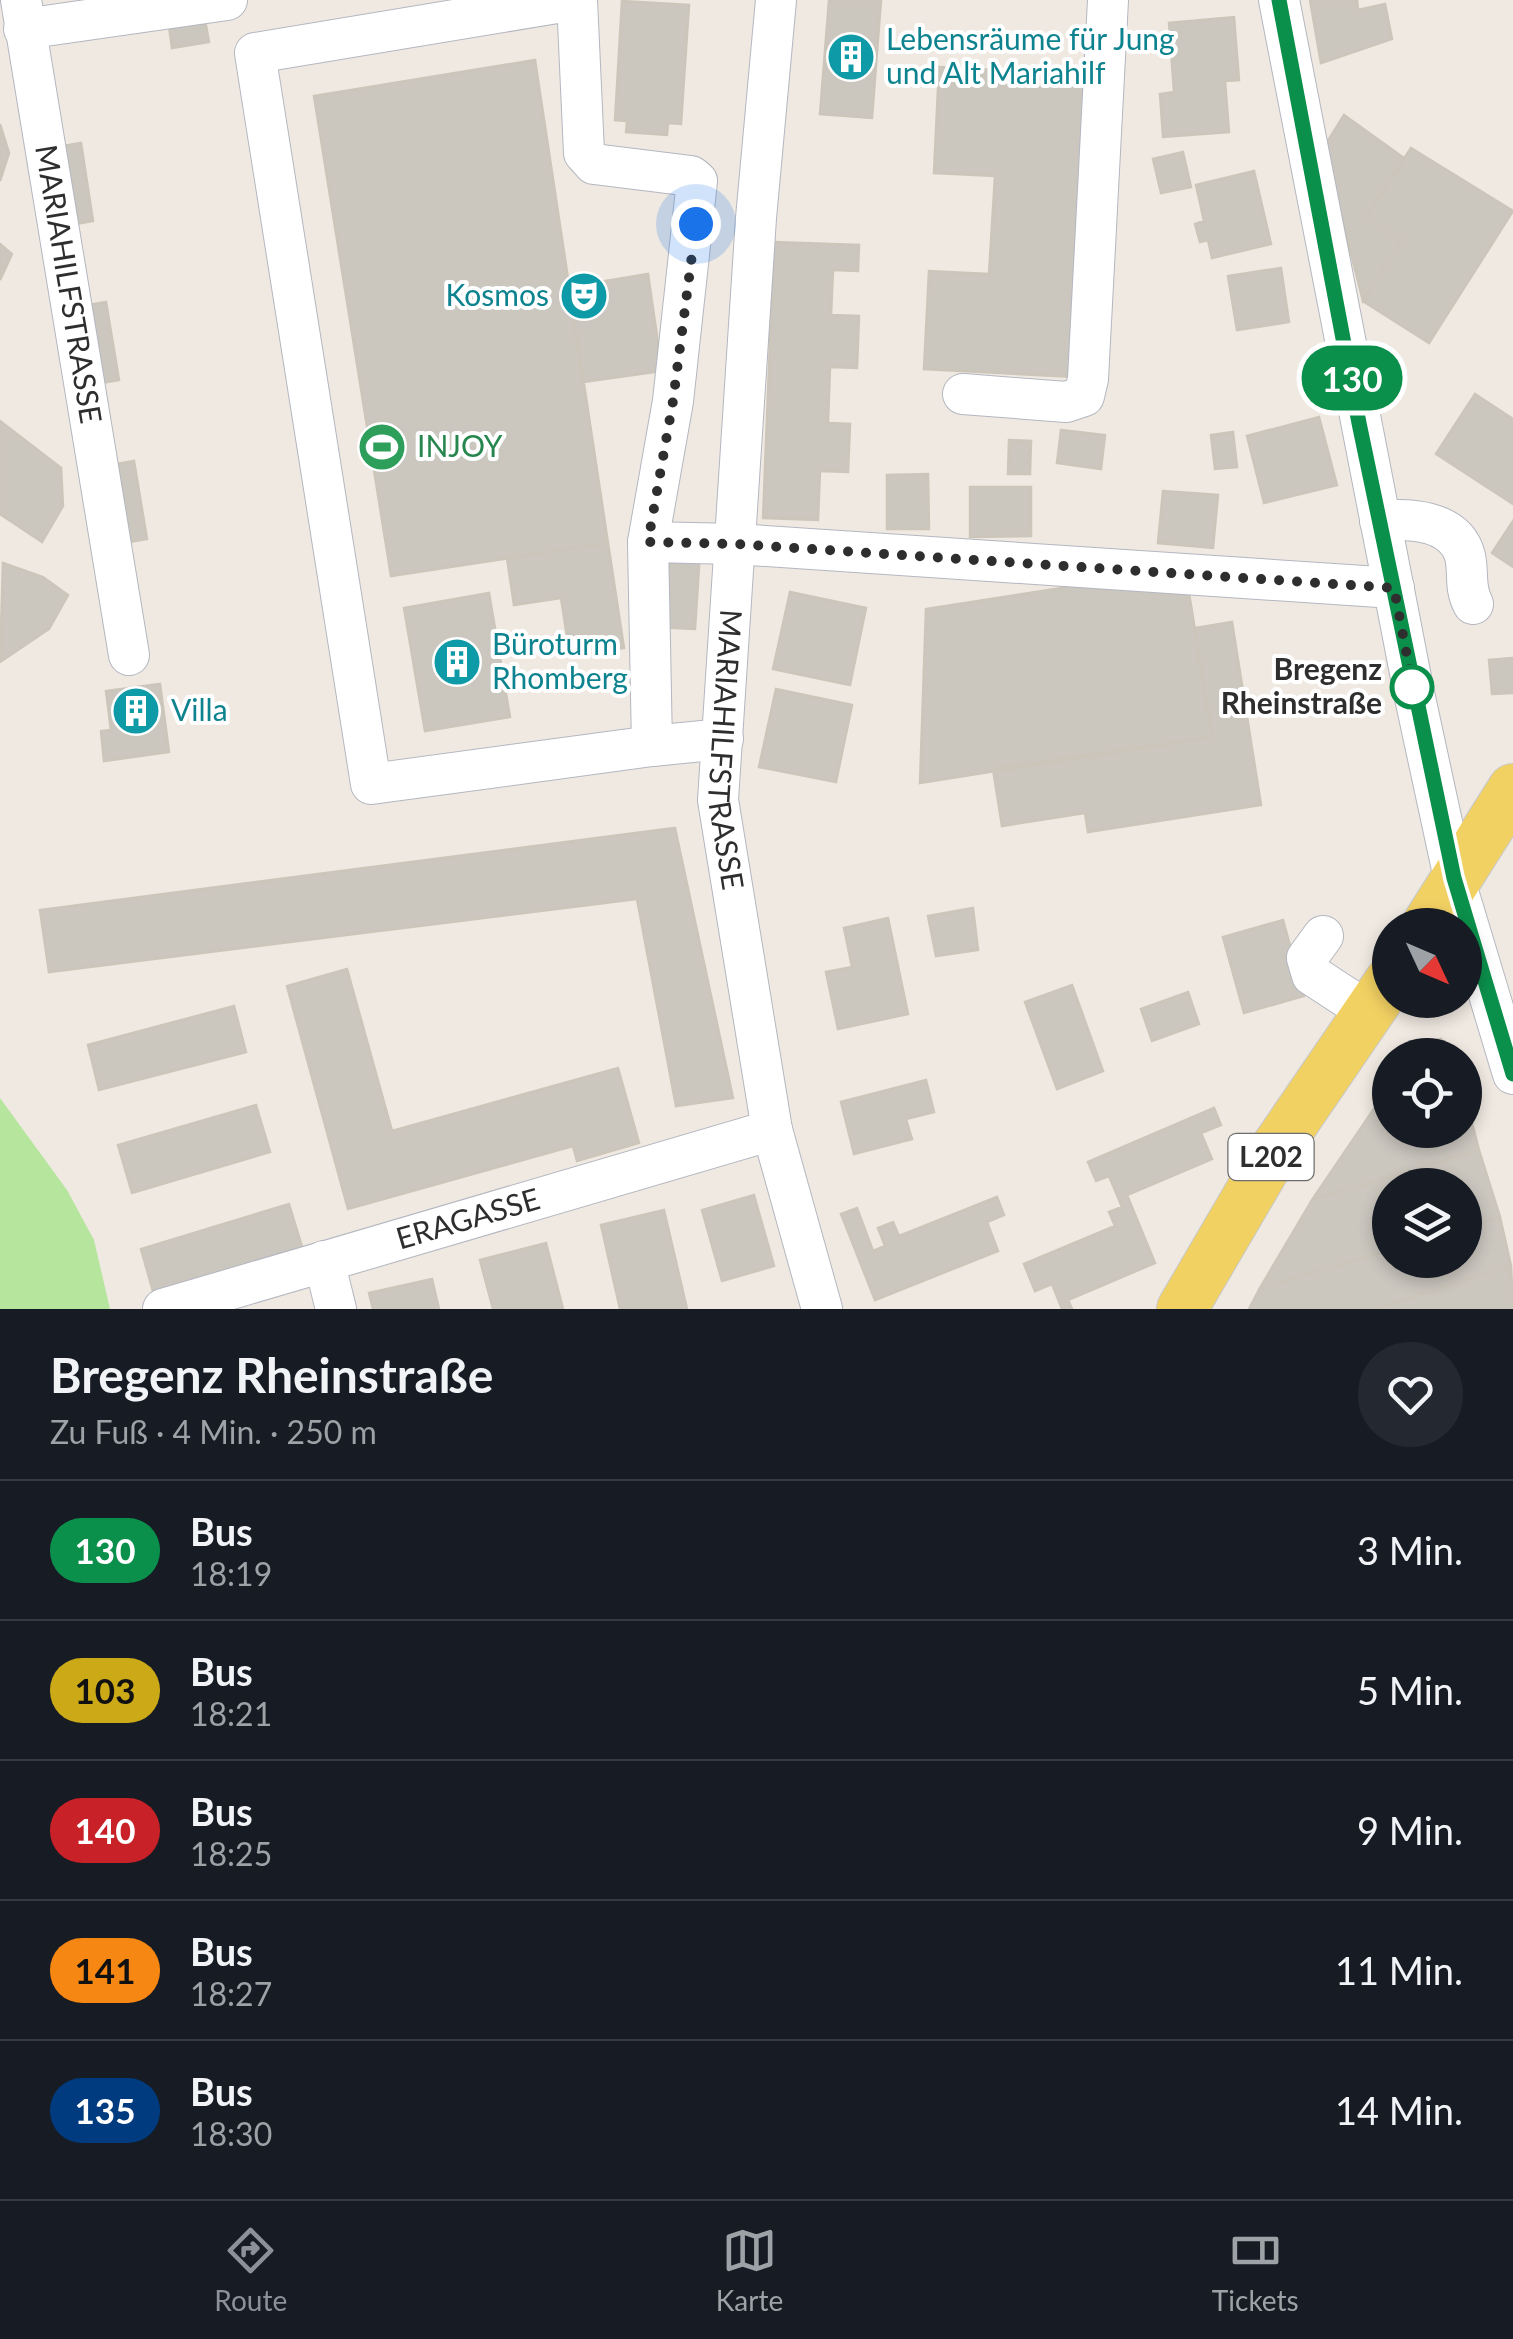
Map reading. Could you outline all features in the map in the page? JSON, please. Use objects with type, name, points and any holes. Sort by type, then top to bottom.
[{"type":"main road","points":[[1437,908],[1513,789]]},
{"type":"main road","name":"L202","points":[[1182,1309],[1278,1145],[1372,1005]]},
{"type":"street","name":"MARIAHILFSTRASSE","points":[[130,656],[22,14],[227,0]]},
{"type":"street","points":[[652,746],[648,542],[673,401],[698,188],[691,176],[594,164],[584,153],[576,0],[255,53],[371,784],[724,739]]},
{"type":"street","name":"MARIAHILFSTRASSE","points":[[776,0],[756,218],[718,800],[772,1130],[822,1309]]},
{"type":"street","points":[[964,394],[1066,402],[1084,396],[1108,0]]},
{"type":"street","points":[[1279,0],[1454,878],[1513,1074]]},
{"type":"street","points":[[1380,521],[1410,518],[1444,530],[1465,554],[1465,589],[1473,604]]},
{"type":"street","points":[[648,542],[736,544],[1394,588]]},
{"type":"street","points":[[1322,936],[1306,958],[1312,975],[1372,994]]},
{"type":"street","name":"ERAGASSE","points":[[163,1309],[772,1130]]},
{"type":"street","points":[[324,1262],[336,1309]]},
{"type":"green space","points":[[0,1098],[67,1190],[94,1240],[110,1309],[0,1309]]},
{"type":"building","name":"Lebensräume für Jung und Alt Mariahilf","points":[[829,0],[881,0],[872,118],[820,114]]},
{"type":"building","points":[[1310,0],[1357,0],[1358,10],[1385,4],[1392,39],[1321,63]]},
{"type":"building","points":[[622,1],[689,5],[681,124],[668,123],[667,135],[626,132],[627,121],[615,120]]},
{"type":"building","points":[[1234,17],[1239,80],[1225,81],[1229,132],[1163,137],[1160,94],[1174,92],[1169,23]]},
{"type":"building","points":[[205,20],[209,42],[172,48],[169,26]]},
{"type":"building","points":[[535,60],[608,543],[391,576],[314,96]]},
{"type":"building","points":[[939,67],[1090,75],[1074,377],[924,369],[929,271],[989,274],[995,176],[934,173]]},
{"type":"building","points":[[1344,115],[1404,158],[1366,217],[1402,240],[1363,301],[1324,147]]},
{"type":"building","points":[[0,124],[9,153],[0,181]]},
{"type":"building","points":[[81,143],[93,221],[70,225],[57,147]]},
{"type":"building","points":[[1411,148],[1513,211],[1429,343],[1363,301],[1402,240],[1366,217]]},
{"type":"building","points":[[1183,152],[1191,187],[1161,193],[1153,159]]},
{"type":"building","points":[[1254,171],[1271,244],[1212,258],[1208,240],[1200,242],[1195,224],[1204,221],[1196,185]]},
{"type":"building","points":[[774,242],[859,245],[858,271],[833,270],[831,315],[859,316],[857,368],[830,367],[828,423],[850,424],[848,472],[820,471],[818,520],[763,518]]},
{"type":"building","points":[[0,244],[12,254],[0,280]]},
{"type":"building","points":[[1281,268],[1289,322],[1237,330],[1228,276]]},
{"type":"building","points":[[648,274],[662,371],[583,382],[569,287]]},
{"type":"building","points":[[106,302],[119,380],[96,384],[83,306]]},
{"type":"building","points":[[1475,394],[1513,419],[1513,504],[1436,454]]},
{"type":"building","points":[[1319,417],[1337,485],[1264,503],[1247,436]]},
{"type":"building","points":[[0,421],[61,468],[63,506],[42,542],[0,514]]},
{"type":"building","points":[[1061,430],[1105,435],[1101,469],[1057,463]]},
{"type":"building","points":[[1233,432],[1237,467],[1215,469],[1211,435]]},
{"type":"building","points":[[1009,440],[1031,441],[1030,474],[1008,474]]},
{"type":"building","points":[[134,461],[147,539],[123,543],[111,465]]},
{"type":"building","points":[[928,474],[929,529],[887,529],[887,475]]},
{"type":"building","points":[[970,487],[1031,487],[1031,536],[970,537]]},
{"type":"building","points":[[1163,491],[1218,495],[1213,548],[1158,543]]},
{"type":"building","points":[[1513,521],[1513,567],[1492,553]]},
{"type":"building","points":[[608,543],[624,648],[570,656],[561,598],[514,605],[507,558]]},
{"type":"building","points":[[658,549],[700,551],[695,629],[653,627]]},
{"type":"building","points":[[3,563],[43,577],[68,595],[49,629],[0,662]]},
{"type":"building","points":[[1081,585],[1189,593],[1212,737],[920,783],[926,609]]},
{"type":"building","points":[[790,592],[866,608],[850,685],[773,669]]},
{"type":"building","name":"Büroturm Rhomberg","points":[[489,593],[510,717],[425,731],[404,608]]},
{"type":"building","points":[[1232,622],[1261,805],[1088,832],[1085,813],[1002,826],[993,769],[1212,737],[1195,628]]},
{"type":"building","points":[[1513,658],[1513,693],[1492,694],[1489,660]]},
{"type":"building","name":"Villa","points":[[160,684],[169,752],[104,761],[101,731],[111,730],[106,691]]},
{"type":"building","points":[[776,689],[852,705],[836,782],[759,767]]},
{"type":"building","points":[[675,828],[733,1098],[676,1106],[637,899],[49,972],[40,910]]},
{"type":"building","points":[[973,908],[978,950],[936,956],[928,916]]},
{"type":"building","points":[[888,918],[908,1014],[838,1029],[826,972],[852,967],[844,928]]},
{"type":"building","points":[[1283,920],[1304,996],[1244,1013],[1223,937]]},
{"type":"building","points":[[347,969],[392,1131],[618,1068],[639,1143],[577,1161],[573,1146],[348,1209],[287,986]]},
{"type":"building","points":[[1072,985],[1103,1071],[1057,1089],[1025,1002]]},
{"type":"building","points":[[1188,992],[1199,1024],[1152,1041],[1141,1009]]},
{"type":"building","points":[[234,1006],[246,1052],[99,1090],[88,1045]]},
{"type":"building","points":[[926,1080],[934,1112],[906,1119],[912,1139],[854,1154],[841,1102]]},
{"type":"building","points":[[256,1105],[270,1152],[132,1193],[118,1145]]},
{"type":"building","points":[[1214,1108],[1221,1125],[1201,1133],[1212,1159],[1127,1195],[1155,1263],[1068,1300],[1072,1309],[1062,1309],[1052,1284],[1035,1291],[1024,1264],[1115,1226],[1109,1212],[1122,1207],[1109,1176],[1096,1181],[1088,1162]]},
{"type":"building","points":[[1372,1112],[1372,1148],[1478,1148],[1419,1168],[1372,1168],[1372,1182],[1312,1200]]},
{"type":"building","points":[[1479,1150],[1500,1217],[1482,1222],[1482,1168],[1419,1168]]},
{"type":"building","points":[[1372,1182],[1372,1255],[1260,1288],[1312,1200]]},
{"type":"building","points":[[754,1195],[774,1266],[722,1281],[702,1210]]},
{"type":"building","points":[[997,1197],[1004,1215],[987,1222],[998,1251],[875,1300],[841,1214],[857,1208],[873,1251],[885,1246],[878,1228],[893,1222],[899,1236]]},
{"type":"building","points":[[289,1204],[303,1250],[154,1295],[141,1249]]},
{"type":"building","points":[[664,1210],[687,1309],[620,1309],[601,1225]]},
{"type":"building","points":[[1500,1217],[1511,1266],[1482,1275],[1482,1222]]},
{"type":"building","points":[[546,1243],[563,1309],[493,1309],[480,1260]]},
{"type":"building","points":[[1372,1255],[1372,1278],[1473,1278],[1374,1309],[1249,1309],[1260,1288]]},
{"type":"building","points":[[1511,1266],[1513,1309],[1374,1309],[1482,1278]]},
{"type":"building","points":[[432,1279],[439,1309],[373,1309],[369,1293]]},
{"type":"bus line","name":"130","points":[[1279,0],[1292,88],[1454,878],[1513,1074]]},
{"type":"place","name":"Lebensräume für Jung und Alt Mariahilf","points":[[851,57]]},
{"type":"place","name":"Kosmos","points":[[584,296]]},
{"type":"place","name":"INJOY","points":[[382,447]]},
{"type":"place","name":"Büroturm Rhomberg","points":[[457,662]]},
{"type":"place","name":"Bregenz Rheinstraße","points":[[1412,687]]},
{"type":"place","name":"Villa","points":[[136,711]]},
{"type":"route","points":[[696,224],[673,401],[648,542],[707,542],[1394,588],[1414,693],[1412,687]]}]
